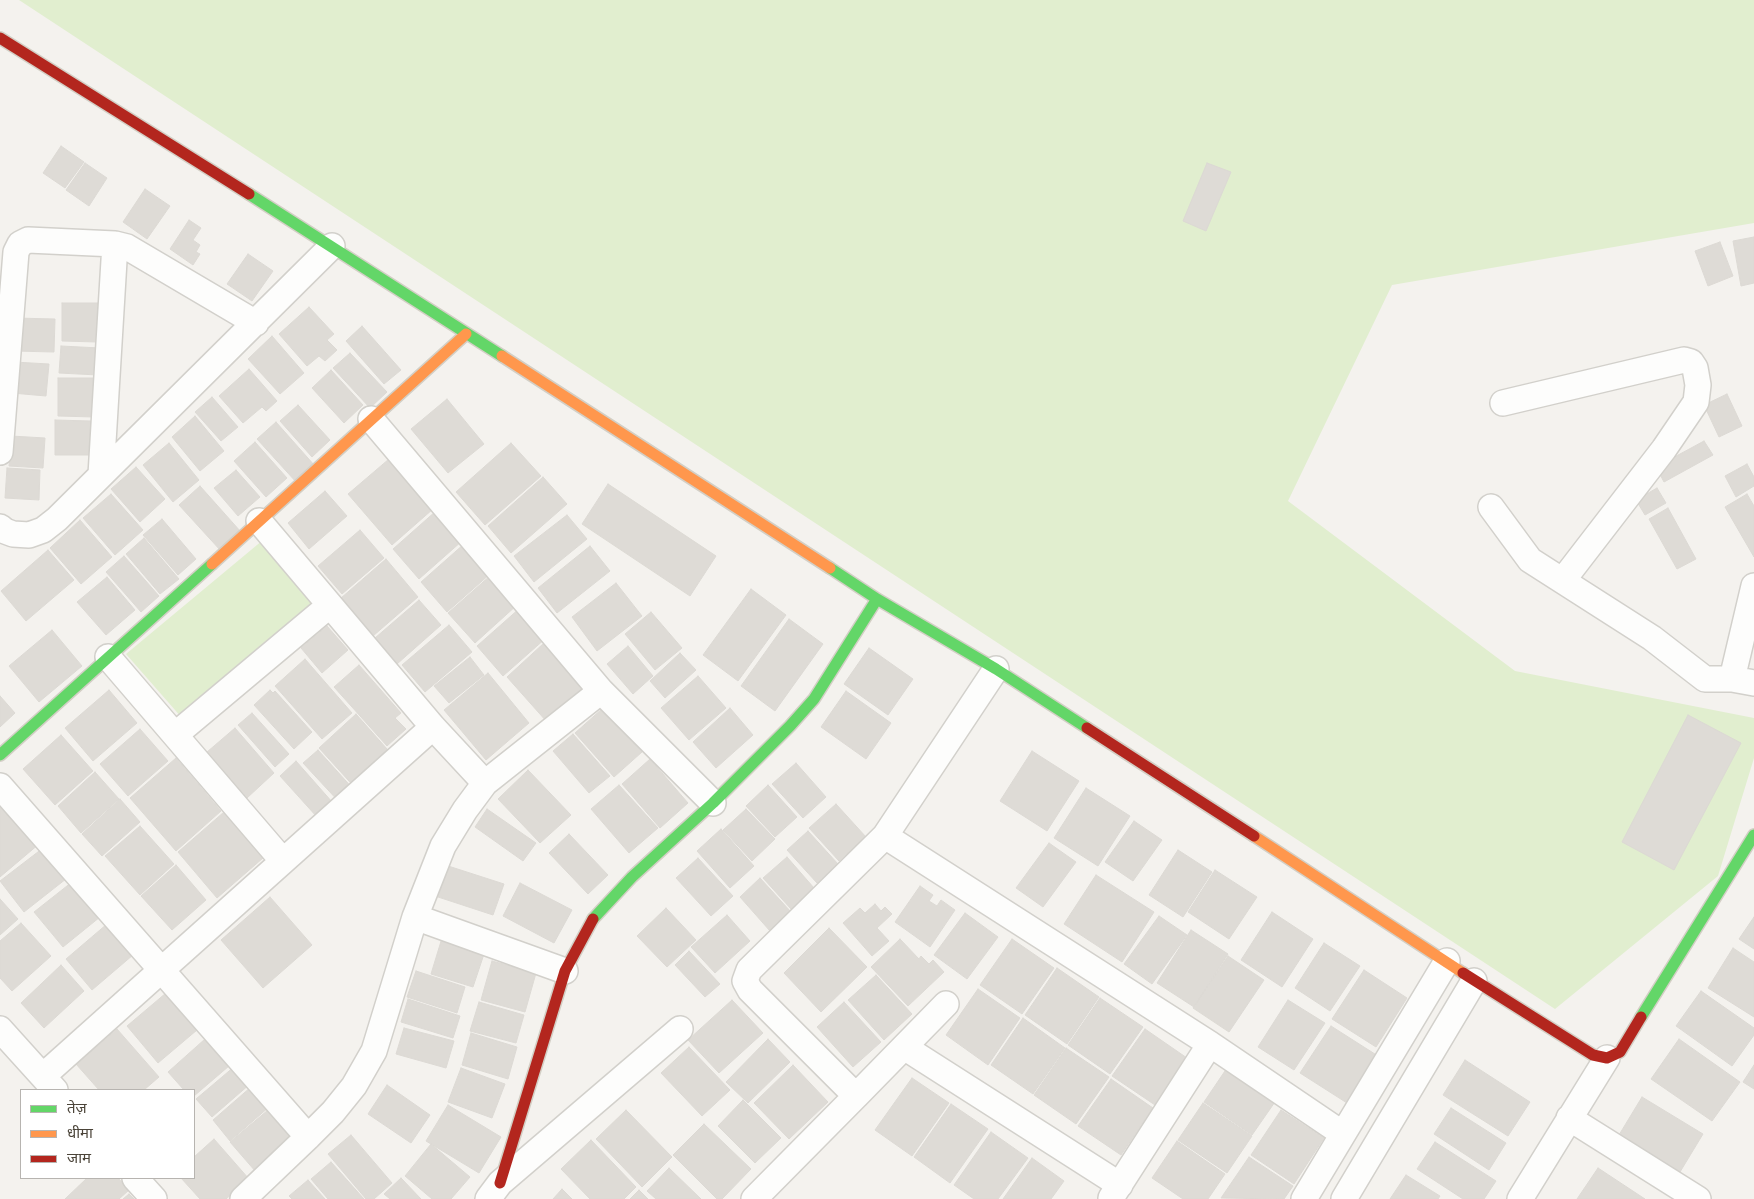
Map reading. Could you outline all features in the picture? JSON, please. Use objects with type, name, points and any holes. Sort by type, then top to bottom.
[{"type":"street","points":[[0,38],[332,246],[877,600],[996,669],[1447,960],[1474,981],[1593,1055],[1607,1058]]},
{"type":"street","points":[[0,452],[16,252],[20,244],[28,240],[115,244],[127,247],[256,323]]},
{"type":"street","points":[[101,475],[115,244]]},
{"type":"street","points":[[0,527],[14,534],[29,535],[42,530],[57,519],[332,246]]},
{"type":"street","points":[[0,755],[466,334]]},
{"type":"street","points":[[1503,403],[1684,360],[1691,362],[1695,368],[1698,385],[1696,402],[1664,449],[1563,580]]},
{"type":"street","points":[[371,419],[602,691],[713,803]]},
{"type":"street","points":[[1491,507],[1530,560],[1652,638],[1704,679],[1743,681],[1754,586]]},
{"type":"street","points":[[259,521],[433,727],[485,783]]},
{"type":"street","points":[[494,1191],[565,971],[592,920],[611,898],[713,803],[790,726],[814,699],[877,600]]},
{"type":"street","points":[[175,735],[330,605]]},
{"type":"street","points":[[108,657],[283,862]]},
{"type":"street","points":[[856,1096],[750,990],[746,980],[749,970],[885,836],[996,669]]},
{"type":"street","points":[[243,1199],[333,1112],[354,1086],[374,1051],[415,917],[443,846],[464,810],[485,783],[602,691]]},
{"type":"street","points":[[0,1029],[49,1083],[161,970],[433,727]]},
{"type":"street","points":[[0,786],[308,1137]]},
{"type":"street","points":[[1520,1199],[1607,1058],[1620,1052],[1754,835]]},
{"type":"street","points":[[885,836],[1210,1044],[1343,1134]]},
{"type":"street","points":[[415,917],[565,971]]},
{"type":"street","points":[[1304,1199],[1447,960]]},
{"type":"street","points":[[1344,1199],[1474,981]]},
{"type":"street","points":[[754,1199],[946,1004]]},
{"type":"street","points":[[494,1191],[680,1030]]},
{"type":"street","points":[[904,1047],[1115,1192],[1210,1044]]},
{"type":"street","points":[[1569,1118],[1698,1199]]},
{"type":"street","points":[[136,1179],[154,1199]]},
{"type":"green space","points":[[19,0],[1754,0],[1754,223],[1392,285],[1288,501],[1515,671],[1754,718],[1754,758],[1718,876],[1555,1009]]},
{"type":"green space","points":[[263,540],[317,605],[182,718],[126,654]]},
{"type":"building","points":[[61,146],[84,162],[65,188],[43,173]]},
{"type":"building","points":[[85,163],[107,178],[89,206],[66,190]]},
{"type":"building","points":[[1207,163],[1231,172],[1206,231],[1183,221]]},
{"type":"building","points":[[145,189],[170,206],[147,239],[123,222]]},
{"type":"building","points":[[189,220],[201,228],[193,240],[200,245],[196,252],[200,254],[193,265],[170,249]]},
{"type":"building","points":[[1754,237],[1754,283],[1741,286],[1733,241]]},
{"type":"building","points":[[1720,242],[1733,276],[1708,286],[1695,251]]},
{"type":"building","points":[[248,254],[273,271],[252,301],[227,284]]},
{"type":"building","points":[[62,303],[98,303],[97,342],[62,341]]},
{"type":"building","points":[[309,307],[334,334],[327,340],[337,350],[325,361],[319,356],[307,366],[279,334]]},
{"type":"building","points":[[15,318],[55,319],[54,352],[14,351]]},
{"type":"building","points":[[362,326],[401,370],[384,384],[346,341]]},
{"type":"building","points":[[272,336],[304,373],[280,394],[248,359]]},
{"type":"building","points":[[61,346],[100,348],[98,375],[59,373]]},
{"type":"building","points":[[350,353],[387,392],[370,408],[333,368]]},
{"type":"building","points":[[14,362],[49,364],[46,396],[12,393]]},
{"type":"building","points":[[249,369],[277,401],[266,411],[262,407],[243,423],[219,396]]},
{"type":"building","points":[[331,370],[363,405],[344,423],[312,388]]},
{"type":"building","points":[[58,378],[94,378],[94,417],[58,416]]},
{"type":"building","points":[[1727,394],[1742,426],[1719,437],[1704,405]]},
{"type":"building","points":[[212,397],[238,427],[221,441],[195,412]]},
{"type":"building","points":[[447,399],[484,444],[448,473],[411,429]]},
{"type":"building","points":[[298,405],[330,440],[312,457],[280,421]]},
{"type":"building","points":[[195,416],[224,451],[200,471],[172,437]]},
{"type":"building","points":[[55,420],[91,421],[90,455],[55,455]]},
{"type":"building","points":[[276,422],[315,466],[297,483],[257,439]]},
{"type":"building","points":[[11,436],[45,438],[43,468],[9,466]]},
{"type":"building","points":[[1704,441],[1713,455],[1664,482],[1656,467]]},
{"type":"building","points":[[255,442],[287,478],[266,497],[234,461]]},
{"type":"building","points":[[169,443],[199,480],[173,502],[143,465]]},
{"type":"building","points":[[511,443],[541,476],[485,525],[456,492]]},
{"type":"building","points":[[389,459],[433,509],[392,545],[348,494]]},
{"type":"building","points":[[1747,464],[1754,477],[1754,486],[1736,497],[1725,476]]},
{"type":"building","points":[[136,467],[165,499],[140,522],[111,489]]},
{"type":"building","points":[[7,468],[40,470],[39,500],[5,498]]},
{"type":"building","points":[[236,470],[260,497],[238,516],[214,488]]},
{"type":"building","points":[[543,477],[567,504],[511,553],[488,526]]},
{"type":"building","points":[[608,484],[716,556],[690,596],[582,524]]},
{"type":"building","points":[[200,486],[241,532],[221,551],[179,505]]},
{"type":"building","points":[[1657,488],[1666,503],[1645,515],[1636,500]]},
{"type":"building","points":[[325,491],[347,516],[309,549],[288,523]]},
{"type":"building","points":[[111,494],[143,530],[115,555],[83,518]]},
{"type":"building","points":[[1747,494],[1754,506],[1754,557],[1725,507]]},
{"type":"building","points":[[1668,508],[1696,559],[1677,569],[1649,519]]},
{"type":"building","points":[[436,511],[462,541],[419,579],[393,549]]},
{"type":"building","points":[[567,515],[587,539],[534,582],[514,556]]},
{"type":"building","points":[[162,519],[196,559],[178,575],[143,535]]},
{"type":"building","points":[[80,520],[112,557],[81,584],[50,548]]},
{"type":"building","points":[[360,530],[384,558],[342,594],[318,566]]},
{"type":"building","points":[[144,538],[179,579],[160,594],[126,554]]},
{"type":"building","points":[[464,544],[490,574],[447,612],[421,582]]},
{"type":"building","points":[[590,546],[610,571],[557,613],[538,588]]},
{"type":"building","points":[[48,550],[74,580],[26,621],[1,591]]},
{"type":"building","points":[[124,556],[159,596],[141,612],[106,572]]},
{"type":"building","points":[[386,559],[418,597],[373,636],[341,598]]},
{"type":"building","points":[[491,575],[517,605],[475,643],[448,613]]},
{"type":"building","points":[[107,577],[135,610],[106,635],[77,602]]},
{"type":"building","points":[[616,583],[642,616],[597,651],[572,617]]},
{"type":"building","points":[[751,589],[786,615],[738,681],[703,655]]},
{"type":"building","points":[[419,600],[441,625],[397,664],[375,638]]},
{"type":"building","points":[[520,608],[546,638],[503,676],[477,646]]},
{"type":"building","points":[[651,612],[682,648],[655,670],[625,634]]},
{"type":"building","points":[[789,619],[823,644],[775,711],[741,686]]},
{"type":"building","points":[[449,625],[472,652],[425,692],[402,665]]},
{"type":"building","points":[[327,626],[348,650],[322,673],[301,648]]},
{"type":"building","points":[[52,630],[82,666],[39,702],[9,666]]},
{"type":"building","points":[[544,643],[584,688],[547,722],[507,677]]},
{"type":"building","points":[[628,646],[653,676],[633,694],[607,664]]},
{"type":"building","points":[[869,648],[913,679],[888,715],[844,684]]},
{"type":"building","points":[[680,653],[696,670],[665,698],[650,681]]},
{"type":"building","points":[[470,657],[484,675],[449,703],[434,686]]},
{"type":"building","points":[[305,659],[352,713],[322,739],[275,686]]},
{"type":"building","points":[[359,665],[401,713],[395,718],[406,729],[387,746],[334,687]]},
{"type":"building","points":[[488,673],[529,723],[486,760],[444,710]]},
{"type":"building","points":[[698,676],[726,708],[689,740],[661,708]]},
{"type":"building","points":[[109,690],[137,723],[93,761],[65,728]]},
{"type":"building","points":[[270,690],[273,693],[275,691],[312,732],[294,749],[254,705]]},
{"type":"building","points":[[846,691],[891,723],[866,759],[821,727]]},
{"type":"building","points":[[0,696],[15,713],[0,727]]},
{"type":"building","points":[[603,708],[642,752],[614,777],[575,733]]},
{"type":"building","points":[[730,708],[753,735],[716,768],[693,742]]},
{"type":"building","points":[[252,713],[289,754],[275,767],[238,725]]},
{"type":"building","points":[[356,714],[395,758],[358,791],[319,748]]},
{"type":"building","points":[[1688,715],[1741,743],[1674,870],[1622,842]]},
{"type":"building","points":[[235,728],[274,773],[247,798],[207,752]]},
{"type":"building","points":[[140,729],[168,761],[128,796],[100,764]]},
{"type":"building","points":[[573,734],[610,776],[589,793],[553,751]]},
{"type":"building","points":[[61,735],[93,771],[55,805],[23,769]]},
{"type":"building","points":[[318,750],[355,791],[341,804],[303,763]]},
{"type":"building","points":[[1032,751],[1079,781],[1047,831],[1000,801]]},
{"type":"building","points":[[176,758],[221,811],[176,851],[130,798]]},
{"type":"building","points":[[650,759],[688,803],[660,828],[622,784]]},
{"type":"building","points":[[296,761],[333,803],[317,817],[280,776]]},
{"type":"building","points":[[796,763],[826,797],[803,818],[772,784]]},
{"type":"building","points":[[528,770],[571,815],[540,843],[498,799]]},
{"type":"building","points":[[95,772],[119,799],[81,833],[58,806]]},
{"type":"building","points":[[619,785],[658,828],[629,853],[591,809]]},
{"type":"building","points":[[768,785],[797,817],[775,837],[746,806]]},
{"type":"building","points":[[1086,788],[1130,816],[1098,866],[1054,838]]},
{"type":"building","points":[[0,798],[39,844],[0,877]]},
{"type":"building","points":[[120,799],[140,822],[102,856],[82,834]]},
{"type":"building","points":[[836,804],[866,837],[839,861],[809,828]]},
{"type":"building","points":[[487,809],[536,843],[523,861],[475,827]]},
{"type":"building","points":[[746,809],[775,839],[752,861],[723,830]]},
{"type":"building","points":[[224,812],[263,858],[217,898],[178,852]]},
{"type":"building","points":[[1134,821],[1162,840],[1133,881],[1105,862]]},
{"type":"building","points":[[140,826],[174,864],[140,895],[105,856]]},
{"type":"building","points":[[721,829],[754,866],[730,888],[697,851]]},
{"type":"building","points":[[808,831],[838,864],[817,883],[787,850]]},
{"type":"building","points":[[569,834],[608,875],[588,894],[549,853]]},
{"type":"building","points":[[1049,843],[1076,862],[1043,907],[1016,888]]},
{"type":"building","points":[[47,845],[71,875],[24,912],[0,881]]},
{"type":"building","points":[[1178,850],[1212,872],[1183,917],[1149,895]]},
{"type":"building","points":[[787,857],[814,888],[791,909],[763,878]]},
{"type":"building","points":[[698,858],[733,896],[711,916],[676,878]]},
{"type":"building","points":[[442,864],[504,884],[493,915],[432,895]]},
{"type":"building","points":[[176,865],[206,900],[172,930],[141,896]]},
{"type":"building","points":[[1215,870],[1257,897],[1229,939],[1188,912]]},
{"type":"building","points":[[1096,875],[1154,912],[1122,962],[1064,924]]},
{"type":"building","points":[[760,878],[791,912],[770,931],[740,897]]},
{"type":"building","points":[[72,882],[100,917],[63,947],[34,912]]},
{"type":"building","points":[[520,883],[572,910],[554,943],[503,916]]},
{"type":"building","points":[[920,886],[933,895],[929,901],[937,906],[941,900],[955,910],[930,947],[895,922]]},
{"type":"building","points":[[270,897],[312,945],[263,988],[221,940]]},
{"type":"building","points":[[0,899],[18,919],[0,935]]},
{"type":"building","points":[[875,904],[881,911],[885,907],[892,914],[877,928],[889,941],[872,956],[843,923],[860,908],[865,913]]},
{"type":"building","points":[[666,908],[696,940],[667,967],[637,936]]},
{"type":"building","points":[[1272,912],[1313,939],[1282,987],[1241,960]]},
{"type":"building","points":[[965,913],[998,937],[967,979],[934,955]]},
{"type":"building","points":[[727,915],[750,941],[715,973],[691,947]]},
{"type":"building","points":[[1159,916],[1187,935],[1152,984],[1124,964]]},
{"type":"building","points":[[1754,917],[1754,949],[1739,939]]},
{"type":"building","points":[[114,918],[140,949],[92,990],[66,959]]},
{"type":"building","points":[[21,923],[51,956],[12,991],[0,978],[0,941]]},
{"type":"building","points":[[829,928],[867,967],[821,1012],[784,973]]},
{"type":"building","points":[[1191,930],[1228,954],[1194,1007],[1157,983]]},
{"type":"building","points":[[442,938],[485,951],[473,987],[431,974]]},
{"type":"building","points":[[900,939],[919,959],[921,956],[929,964],[933,960],[944,972],[908,1006],[871,967]]},
{"type":"building","points":[[1012,939],[1054,968],[1022,1014],[980,985]]},
{"type":"building","points":[[1324,943],[1360,966],[1330,1011],[1295,988]]},
{"type":"building","points":[[1733,948],[1754,962],[1754,1017],[1708,988]]},
{"type":"building","points":[[689,951],[720,984],[705,997],[675,965]]},
{"type":"building","points":[[1228,956],[1264,980],[1229,1032],[1193,1008]]},
{"type":"building","points":[[492,961],[536,973],[525,1012],[481,1000]]},
{"type":"building","points":[[61,965],[84,991],[44,1028],[21,1003]]},
{"type":"building","points":[[1057,968],[1099,997],[1067,1044],[1025,1015]]},
{"type":"building","points":[[1364,970],[1407,998],[1376,1047],[1332,1019]]},
{"type":"building","points":[[416,971],[465,987],[457,1013],[407,997]]},
{"type":"building","points":[[876,975],[912,1014],[884,1040],[848,1000]]},
{"type":"building","points":[[978,989],[1020,1018],[988,1065],[946,1035]]},
{"type":"building","points":[[1701,991],[1754,1028],[1754,1035],[1732,1066],[1676,1026]]},
{"type":"building","points":[[166,993],[197,1030],[158,1063],[127,1026]]},
{"type":"building","points":[[1100,998],[1143,1027],[1110,1074],[1068,1045]]},
{"type":"building","points":[[408,999],[460,1016],[453,1038],[401,1022]]},
{"type":"building","points":[[732,1000],[763,1033],[719,1073],[688,1040]]},
{"type":"building","points":[[1288,1000],[1325,1023],[1294,1070],[1258,1047]]},
{"type":"building","points":[[479,1002],[524,1015],[516,1043],[470,1031]]},
{"type":"building","points":[[844,1002],[881,1042],[853,1067],[817,1027]]},
{"type":"building","points":[[1023,1018],[1065,1048],[1033,1094],[991,1065]]},
{"type":"building","points":[[1331,1026],[1378,1056],[1347,1103],[1300,1073]]},
{"type":"building","points":[[404,1028],[454,1041],[446,1068],[396,1054]]},
{"type":"building","points":[[117,1029],[159,1077],[145,1089],[98,1089],[76,1064]]},
{"type":"building","points":[[1145,1029],[1187,1058],[1155,1105],[1112,1076]]},
{"type":"building","points":[[471,1033],[517,1047],[508,1079],[462,1065]]},
{"type":"building","points":[[205,1039],[229,1066],[195,1095],[195,1089],[183,1089],[168,1072]]},
{"type":"building","points":[[768,1039],[790,1062],[748,1103],[726,1082]]},
{"type":"building","points":[[1679,1039],[1740,1082],[1712,1121],[1651,1079]]},
{"type":"building","points":[[689,1047],[730,1090],[702,1116],[661,1073]]},
{"type":"building","points":[[1066,1048],[1109,1077],[1076,1124],[1034,1095]]},
{"type":"building","points":[[1465,1060],[1530,1102],[1508,1136],[1443,1095]]},
{"type":"building","points":[[793,1065],[828,1102],[789,1139],[754,1103]]},
{"type":"building","points":[[1229,1065],[1277,1099],[1252,1135],[1204,1102]]},
{"type":"building","points":[[1754,1065],[1754,1089],[1743,1082]]},
{"type":"building","points":[[235,1066],[250,1084],[212,1117],[196,1099]]},
{"type":"building","points":[[461,1068],[505,1084],[492,1118],[448,1102]]},
{"type":"building","points":[[912,1078],[949,1103],[912,1156],[875,1130]]},
{"type":"building","points":[[1111,1079],[1153,1108],[1121,1155],[1078,1126]]},
{"type":"building","points":[[387,1085],[430,1115],[411,1143],[368,1114]]},
{"type":"building","points":[[251,1087],[269,1107],[230,1141],[213,1120]]},
{"type":"building","points":[[1642,1097],[1703,1134],[1680,1172],[1619,1135]]},
{"type":"building","points":[[743,1100],[781,1138],[755,1163],[718,1126]]},
{"type":"building","points":[[1203,1103],[1252,1136],[1227,1173],[1178,1140]]},
{"type":"building","points":[[951,1104],[988,1129],[950,1183],[914,1157]]},
{"type":"building","points":[[448,1105],[501,1137],[479,1173],[426,1141]]},
{"type":"building","points":[[1451,1108],[1506,1143],[1489,1170],[1434,1134]]},
{"type":"building","points":[[268,1110],[293,1140],[256,1172],[230,1142]]},
{"type":"building","points":[[626,1110],[672,1157],[642,1187],[596,1139]]},
{"type":"building","points":[[1281,1110],[1324,1138],[1294,1184],[1251,1155]]},
{"type":"building","points":[[704,1124],[751,1169],[722,1199],[717,1199],[673,1155]]},
{"type":"building","points":[[991,1132],[1028,1158],[998,1199],[974,1199],[954,1185]]},
{"type":"building","points":[[351,1135],[392,1183],[374,1199],[366,1199],[328,1154]]},
{"type":"building","points":[[214,1139],[249,1179],[226,1199],[200,1199],[182,1179],[195,1179],[195,1156]]},
{"type":"building","points":[[591,1140],[636,1187],[624,1199],[590,1199],[561,1169]]},
{"type":"building","points":[[1177,1141],[1225,1174],[1208,1199],[1183,1199],[1152,1178]]},
{"type":"building","points":[[1435,1142],[1496,1181],[1484,1199],[1463,1199],[1417,1169]]},
{"type":"building","points":[[431,1144],[470,1177],[451,1199],[432,1199],[405,1176]]},
{"type":"building","points":[[1249,1157],[1293,1186],[1284,1199],[1221,1198]]},
{"type":"building","points":[[1032,1158],[1064,1181],[1051,1199],[1003,1199]]},
{"type":"building","points":[[331,1162],[364,1199],[328,1199],[311,1179]]},
{"type":"building","points":[[669,1168],[701,1199],[656,1199],[647,1191]]},
{"type":"building","points":[[1598,1168],[1645,1199],[1577,1199]]},
{"type":"building","points":[[1406,1175],[1440,1196],[1438,1199],[1390,1199]]},
{"type":"building","points":[[401,1178],[421,1199],[390,1199],[384,1194]]},
{"type":"building","points":[[86,1179],[119,1179],[129,1190],[119,1199],[65,1199]]},
{"type":"building","points":[[308,1180],[325,1199],[292,1199],[289,1196]]},
{"type":"building","points":[[562,1189],[572,1199],[553,1199]]},
{"type":"building","points":[[639,1190],[648,1199],[630,1199]]},
{"type":"building","points":[[129,1194],[134,1199],[123,1199]]},
{"type":"traffic: fast","points":[[249,194],[502,356]]},
{"type":"traffic: fast","points":[[0,755],[212,564]]},
{"type":"traffic: fast","points":[[830,568],[877,599],[996,669],[1087,728]]},
{"type":"traffic: fast","points":[[593,919],[632,877],[713,803],[790,726],[814,699],[877,599]]},
{"type":"traffic: fast","points":[[1641,1017],[1754,835]]},
{"type":"traffic: slow","points":[[212,564],[466,334]]},
{"type":"traffic: slow","points":[[502,356],[830,568]]},
{"type":"traffic: slow","points":[[1254,836],[1463,973]]},
{"type":"traffic: jam","points":[[0,38],[249,194]]},
{"type":"traffic: jam","points":[[1087,728],[1254,836]]},
{"type":"traffic: jam","points":[[500,1183],[565,971],[593,919]]},
{"type":"traffic: jam","points":[[1463,973],[1593,1055],[1607,1058],[1620,1052],[1641,1017]]}]
